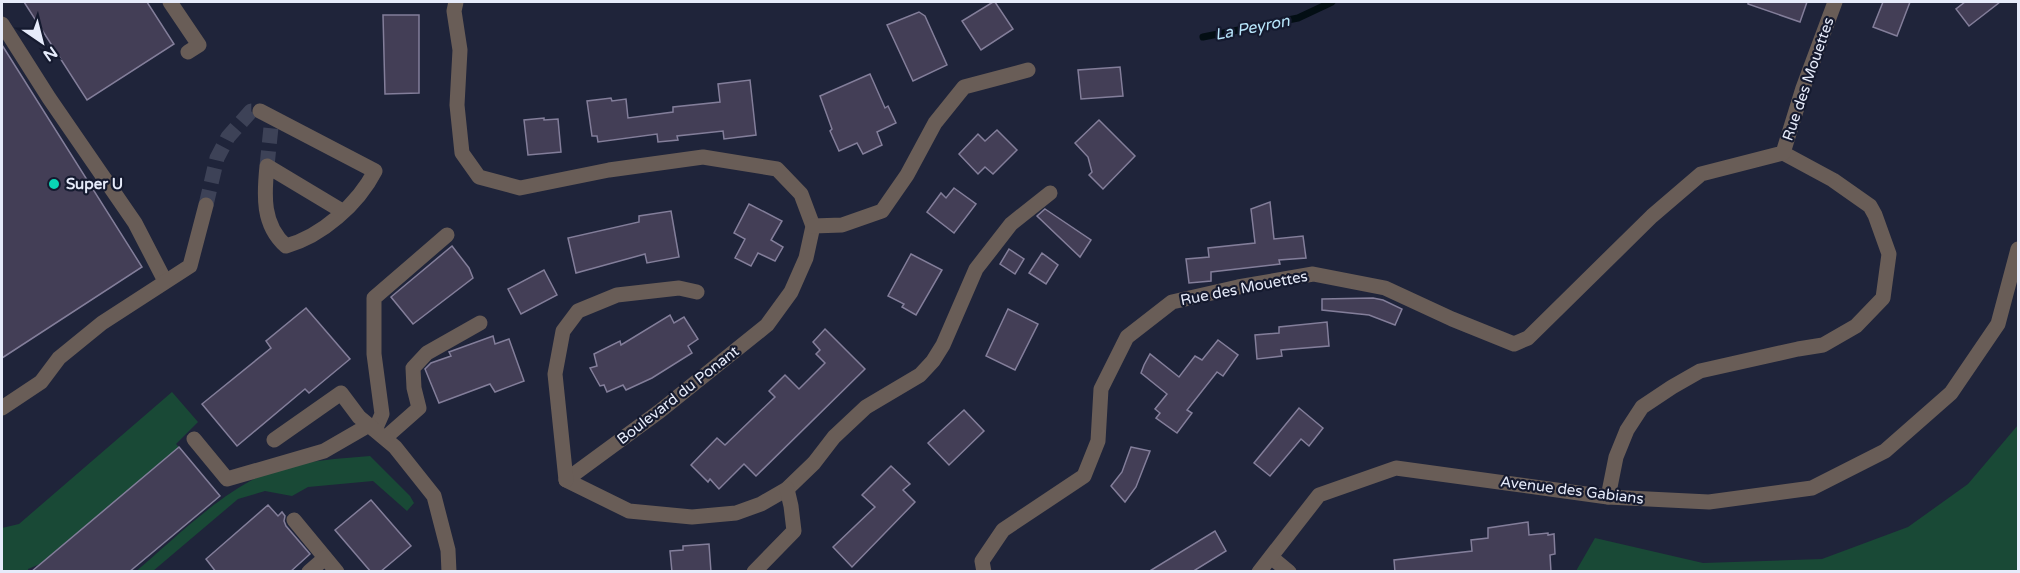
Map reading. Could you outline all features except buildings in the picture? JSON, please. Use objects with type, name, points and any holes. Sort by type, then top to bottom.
[{"type":"street","points":[[170,2],[199,45],[188,52]]},
{"type":"street","points":[[456,2],[454,11],[460,50],[457,105],[462,153],[479,177],[520,188],[609,170],[703,157],[777,169],[801,194],[813,226],[842,225],[882,212],[907,175],[935,123],[964,87],[1029,70]]},
{"type":"street","name":"Rue des Mouettes","points":[[984,572],[982,561],[1003,530],[1084,476],[1098,441],[1101,389],[1126,337],[1172,302],[1238,287],[1313,274],[1385,288],[1452,320],[1514,344],[1528,338],[1652,216],[1701,174],[1783,153],[1803,88],[1835,2]]},
{"type":"street","points":[[2,24],[49,98],[135,223],[165,281]]},
{"type":"street","points":[[268,118],[375,171],[368,186],[342,211],[329,223],[299,242],[286,246],[277,238],[263,196],[267,166],[342,211]]},
{"type":"street","points":[[1608,497],[1616,457],[1628,430],[1642,407],[1700,371],[1823,345],[1856,326],[1883,298],[1889,254],[1870,206],[1833,180],[1783,153]]},
{"type":"street","points":[[697,292],[679,288],[618,295],[578,311],[562,331],[555,374],[566,480],[629,511],[692,517],[736,513],[761,504],[787,489],[814,463],[834,437],[866,407],[920,375],[933,361],[943,345],[976,269],[1011,224],[1050,193]]},
{"type":"street","points":[[2,408],[41,382],[59,358],[102,323],[190,266],[206,205]]},
{"type":"street","name":"Boulevard du Ponant","points":[[566,480],[660,411],[767,325],[791,292],[806,258],[813,226]]},
{"type":"street","points":[[372,428],[382,414],[374,354],[374,298],[447,235]]},
{"type":"street","name":"Avenue des Gabians","points":[[1259,572],[1319,495],[1396,468],[1608,497],[1709,502],[1812,488],[1885,451],[1951,393],[1998,324],[2019,249]]},
{"type":"street","points":[[194,440],[227,478],[324,451],[419,408],[412,368],[427,353],[480,322]]},
{"type":"street","points":[[274,440],[341,393],[372,428],[395,447],[434,496],[448,550],[449,572]]},
{"type":"street","points":[[754,572],[794,531],[792,506],[787,489]]},
{"type":"street","points":[[294,520],[337,572]]},
{"type":"street","points":[[1271,557],[1289,572]]},
{"type":"street","points":[[309,572],[325,558]]},
{"type":"green space","points":[[172,392],[198,422],[176,444],[179,447],[40,564],[28,571],[2,571],[2,528],[19,524]]},
{"type":"green space","points":[[2018,425],[2018,571],[1576,571],[1595,538],[1703,563],[1822,559],[1908,527],[1968,484]]},
{"type":"green space","points":[[370,456],[410,496],[414,503],[407,511],[373,481],[308,487],[292,496],[265,491],[238,499],[153,571],[135,572],[220,501],[256,478],[298,464]]},
{"type":"waterway","name":"La Peyron","points":[[1203,37],[1298,18],[1332,2]]},
{"type":"tunnel","points":[[206,205],[217,158],[228,137],[251,111],[260,111]]},
{"type":"tunnel","points":[[267,166],[271,127]]},
{"type":"place","name":"Super U","points":[[54,184]]}]
